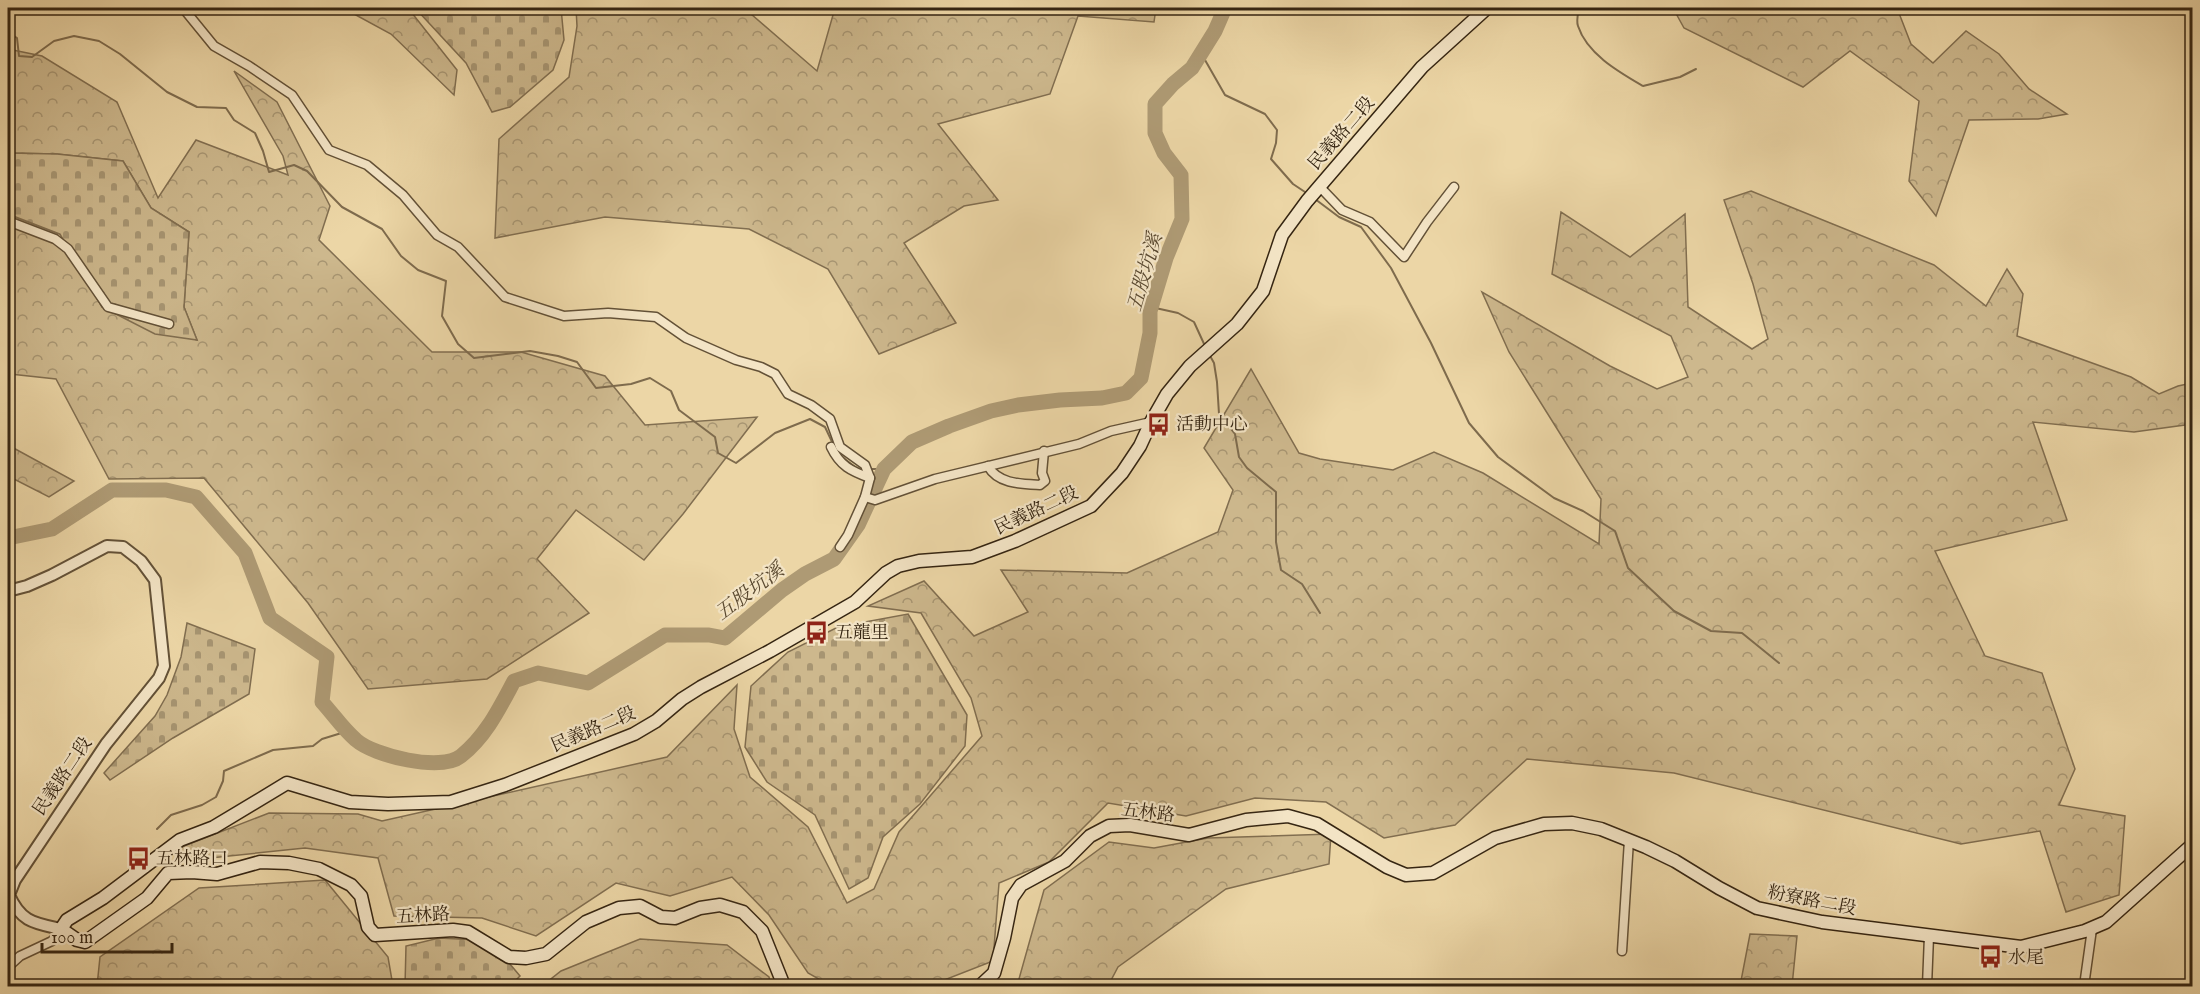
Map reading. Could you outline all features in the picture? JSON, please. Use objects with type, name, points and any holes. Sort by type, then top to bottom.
[{"type":"main road","name":"民義路二段","points":[[61,929],[67,920],[103,898],[180,840],[214,827],[287,783],[350,802],[367,804],[451,802],[505,785],[634,734],[656,721],[682,699],[701,687],[770,651],[855,602],[886,573],[898,566],[918,561],[972,557],[1015,541],[1090,506],[1122,474],[1140,446],[1150,422],[1167,394],[1190,366],[1237,324],[1263,291],[1282,235],[1313,193],[1422,67],[1487,8]]},
{"type":"main road","name":"五林路","points":[[980,987],[994,973],[1012,898],[1021,885],[1065,861],[1090,836],[1109,826],[1130,825],[1189,835],[1246,820],[1287,816],[1317,824],[1387,867]]},
{"type":"main road","name":"粉寮路二段","points":[[1387,867],[1406,875],[1432,873],[1495,838],[1544,824],[1572,823],[1601,829],[1675,861],[1756,908],[1822,922],[2020,947],[2092,929],[2106,922],[2193,845]]},
{"type":"main road","name":"五林路","points":[[61,929],[77,940],[85,942],[147,898],[168,873],[218,874],[260,862],[289,863],[319,868],[351,885],[361,896],[368,927],[375,935],[453,930],[468,932],[509,957],[526,958],[546,954],[586,922],[619,908],[640,906],[661,917],[675,918],[700,908],[720,905],[743,912],[762,931],[784,987]]},
{"type":"street","points":[[183,8],[214,46],[292,95],[329,150],[367,165],[403,195],[437,235],[458,247],[505,297],[564,316],[608,313],[656,317],[686,338],[775,374],[788,394],[811,405],[830,419],[840,447],[865,465],[870,478],[870,498],[840,547]]},
{"type":"street","points":[[1313,193],[1342,210],[1370,222],[1404,257],[1455,186]]},
{"type":"street","points":[[8,221],[55,239],[68,249],[108,307],[169,324]]},
{"type":"street","points":[[870,498],[935,479],[1079,444],[1111,431],[1150,422]]},
{"type":"street","points":[[831,447],[836,459],[847,470],[870,478]]},
{"type":"street","points":[[988,466],[994,476],[1009,482],[1040,485],[1045,481],[1042,473],[1044,451]]},
{"type":"street","name":"民義路二段","points":[[8,591],[52,575],[107,546],[123,548],[141,561],[155,580],[164,666],[159,678],[106,744],[15,880],[9,895],[15,909],[33,923],[61,929]]},
{"type":"street","points":[[1622,951],[1629,840]]},
{"type":"street","points":[[8,968],[20,956],[52,941],[61,929]]},
{"type":"street","points":[[2084,987],[2092,929]]},
{"type":"street","points":[[1927,987],[1929,936]]},
{"type":"green space","points":[[343,8],[408,8],[457,70],[454,95],[391,34]]},
{"type":"green space","points":[[415,8],[561,8],[564,40],[553,70],[510,107],[492,112],[466,63]]},
{"type":"green space","points":[[576,8],[744,8],[817,71],[835,8],[1156,8],[1154,22],[1078,16],[1050,94],[938,124],[998,200],[964,206],[904,243],[956,323],[879,354],[828,269],[749,229],[605,217],[495,238],[499,139],[569,77],[577,26]]},
{"type":"green space","points":[[1673,8],[1897,8],[1911,44],[1933,63],[1966,31],[1999,54],[2029,89],[2067,114],[2038,119],[1969,120],[1936,216],[1909,181],[1919,101],[1850,51],[1803,87],[1684,28]]},
{"type":"green space","points":[[8,49],[42,56],[117,102],[158,198],[196,140],[288,175],[283,156],[234,71],[277,102],[330,206],[319,240],[432,352],[521,352],[605,376],[645,425],[757,417],[683,514],[644,560],[576,510],[537,559],[589,613],[487,679],[368,689],[308,603],[204,478],[109,479],[56,379],[8,372],[8,214],[60,234],[102,307],[197,340],[184,307],[189,232],[151,208],[123,161],[57,154],[8,153]]},
{"type":"green space","points":[[8,153],[57,154],[123,161],[151,208],[189,232],[184,307],[197,340],[155,334],[102,307],[60,234],[8,214]]},
{"type":"green space","points":[[1751,191],[1934,265],[1986,306],[2007,269],[2023,294],[2017,336],[2131,377],[2159,394],[2192,383],[2192,424],[2134,432],[2033,422],[2067,520],[1935,551],[1985,656],[2042,673],[2075,769],[2059,805],[2125,816],[2119,895],[2066,912],[2040,831],[1961,844],[1674,773],[1527,759],[1455,825],[1384,838],[1326,802],[1255,798],[1186,816],[1108,803],[1049,862],[999,883],[993,961],[929,986],[831,986],[808,973],[769,915],[732,877],[670,896],[616,883],[536,936],[482,918],[394,916],[378,858],[305,848],[181,861],[179,848],[269,813],[358,814],[382,821],[667,757],[737,685],[734,729],[750,777],[808,827],[847,903],[874,889],[899,832],[982,736],[971,698],[921,613],[868,606],[924,581],[974,636],[1028,612],[1001,570],[1127,573],[1218,532],[1233,490],[1204,448],[1251,369],[1299,453],[1320,459],[1393,470],[1434,452],[1483,473],[1599,544],[1601,499],[1509,352],[1482,292],[1610,366],[1657,389],[1688,377],[1671,336],[1552,274],[1561,212],[1630,257],[1685,214],[1688,307],[1752,349],[1768,339],[1753,284],[1724,200]]},
{"type":"green space","points":[[8,445],[74,481],[49,497],[8,476]]},
{"type":"green space","points":[[908,614],[967,715],[965,746],[920,804],[883,837],[868,878],[849,889],[815,815],[767,782],[745,747],[751,686],[788,652],[838,627]]},
{"type":"green space","points":[[187,623],[255,649],[249,694],[173,738],[110,780],[104,773],[155,716],[167,695],[181,657]]},
{"type":"green space","points":[[1331,834],[1329,864],[1226,889],[1118,967],[1108,986],[1014,986],[1019,979],[1044,890],[1109,842],[1154,848],[1208,838]]},
{"type":"green space","points":[[325,880],[388,957],[393,986],[97,986],[100,957],[199,888]]},
{"type":"green space","points":[[1750,934],[1797,936],[1792,986],[1740,986]]},
{"type":"green space","points":[[439,938],[479,940],[504,957],[520,976],[510,986],[405,986],[406,946]]},
{"type":"green space","points":[[640,939],[727,945],[769,977],[771,986],[542,986],[561,971]]},
{"type":"waterway","name":"五股坑溪","points":[[8,538],[52,529],[112,490],[166,490],[196,497],[245,553],[270,618],[327,657],[322,702],[347,731],[356,740],[377,752],[424,762],[451,761],[461,756],[478,740],[514,681],[538,673],[588,683],[665,635],[709,635],[725,638],[782,590],[805,574],[834,559],[858,525],[884,469],[912,442],[991,411],[1018,405],[1102,398],[1126,393],[1141,378],[1150,333],[1150,311],[1166,258],[1182,219],[1181,175],[1164,153],[1155,133],[1155,104],[1192,68],[1215,31],[1225,8]]},
{"type":"waterway","points":[[1579,8],[1577,24],[1582,36],[1596,54],[1643,86],[1680,77],[1696,69]]},
{"type":"waterway","points":[[8,32],[17,38],[19,56],[32,57],[54,41],[74,36],[99,41],[120,54],[167,92],[197,107],[226,108],[234,120],[255,133],[269,172],[294,165],[307,171],[342,207],[382,229],[401,256],[418,270],[446,281],[442,316],[458,344],[474,358],[530,351],[558,356],[577,362],[596,388],[631,384],[650,378],[671,391],[679,410],[715,437],[718,453],[736,463],[775,433],[810,419],[825,427],[834,446]]},
{"type":"waterway","points":[[1201,53],[1225,95],[1265,114],[1277,130],[1271,159],[1293,184],[1308,194]]},
{"type":"waterway","points":[[1315,199],[1339,217],[1361,227],[1391,268],[1431,343],[1469,423],[1498,457],[1554,498],[1583,511],[1615,531],[1628,568],[1674,611],[1711,631],[1742,633],[1779,663]]},
{"type":"waterway","points":[[1151,307],[1178,313],[1194,322],[1205,346]]},
{"type":"waterway","points":[[1209,354],[1214,363],[1219,414],[1235,434],[1239,457],[1247,468],[1276,492],[1276,542],[1281,570],[1302,584],[1320,613]]},
{"type":"waterway","points":[[841,456],[855,467]]},
{"type":"waterway","points":[[869,469],[884,469]]},
{"type":"waterway","points":[[157,829],[171,815],[202,805],[216,797],[223,781],[224,771],[273,750],[313,746],[322,739],[348,731]]},
{"type":"place","name":"活動中心","points":[[1158,424]]},
{"type":"place","name":"五龍里","points":[[817,632]]},
{"type":"place","name":"五林路口","points":[[138,858]]},
{"type":"place","name":"水尾","points":[[1990,957]]}]
